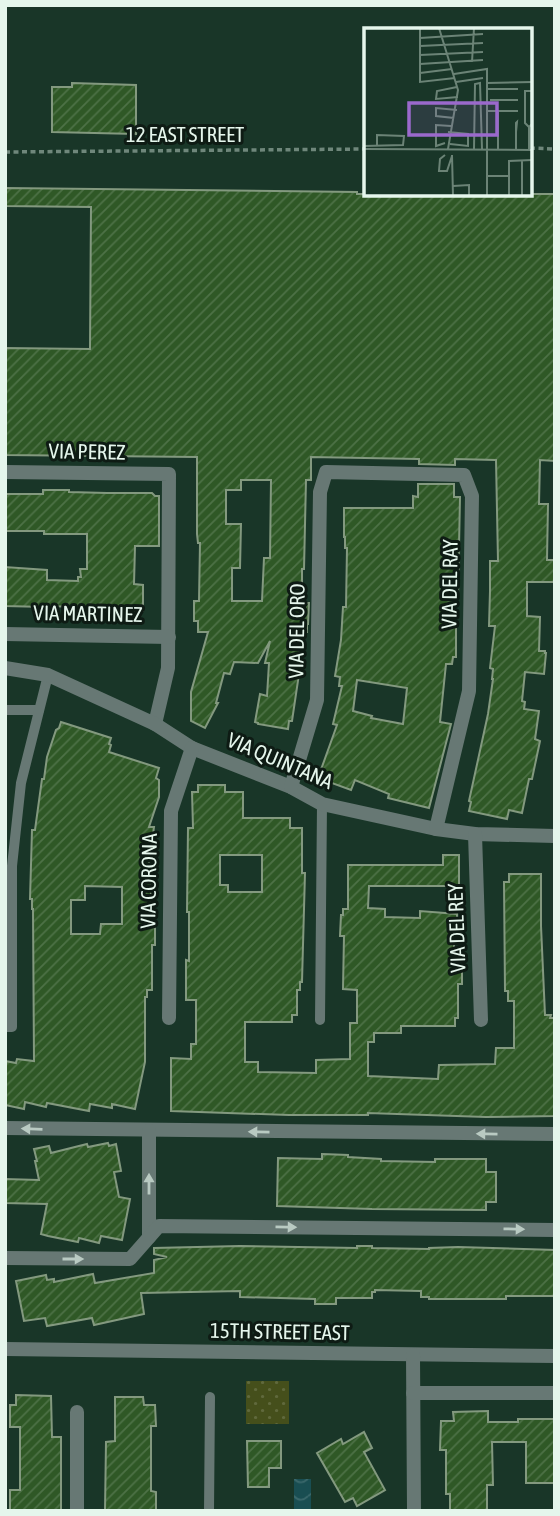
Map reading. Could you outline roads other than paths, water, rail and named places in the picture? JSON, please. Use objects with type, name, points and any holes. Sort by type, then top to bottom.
[{"type":"street","name":"VIA PEREZ","points":[[5,472],[169,474],[169,637]]},
{"type":"street","name":"VIA DEL ORO","points":[[290,787],[317,700],[320,492],[326,472]]},
{"type":"street","name":"VIA DEL RAY","points":[[326,472],[464,475],[472,496],[469,691],[436,829]]},
{"type":"street","name":"VIA MARTINEZ","points":[[5,634],[169,637]]},
{"type":"street","points":[[155,724],[168,668],[169,637]]},
{"type":"street","name":"VIA QUINTANA","points":[[5,668],[48,675],[155,724],[192,748],[290,787],[322,804],[436,829],[475,834],[555,836]]},
{"type":"street","name":"VIA CORONA","points":[[169,1018],[171,811],[192,748]]},
{"type":"street","name":"VIA DEL REY","points":[[475,834],[481,1020]]},
{"type":"street","points":[[5,1129],[555,1135]]},
{"type":"street","points":[[149,1131],[149,1237]]},
{"type":"street","points":[[5,1258],[130,1259],[159,1226],[555,1230]]},
{"type":"street","name":"15TH STREET EAST","points":[[5,1349],[555,1356]]},
{"type":"street","points":[[413,1355],[414,1511]]},
{"type":"street","points":[[413,1392],[555,1393]]},
{"type":"street","points":[[77,1412],[77,1511]]},
{"type":"lane","points":[[9,1027],[9,866],[21,783],[48,675]]},
{"type":"lane","points":[[5,710],[39,710]]},
{"type":"lane","points":[[320,1020],[322,804]]},
{"type":"lane","points":[[209,1511],[210,1397]]},
{"type":"water","points":[[294,1479],[311,1479],[311,1510],[294,1510]]}]
